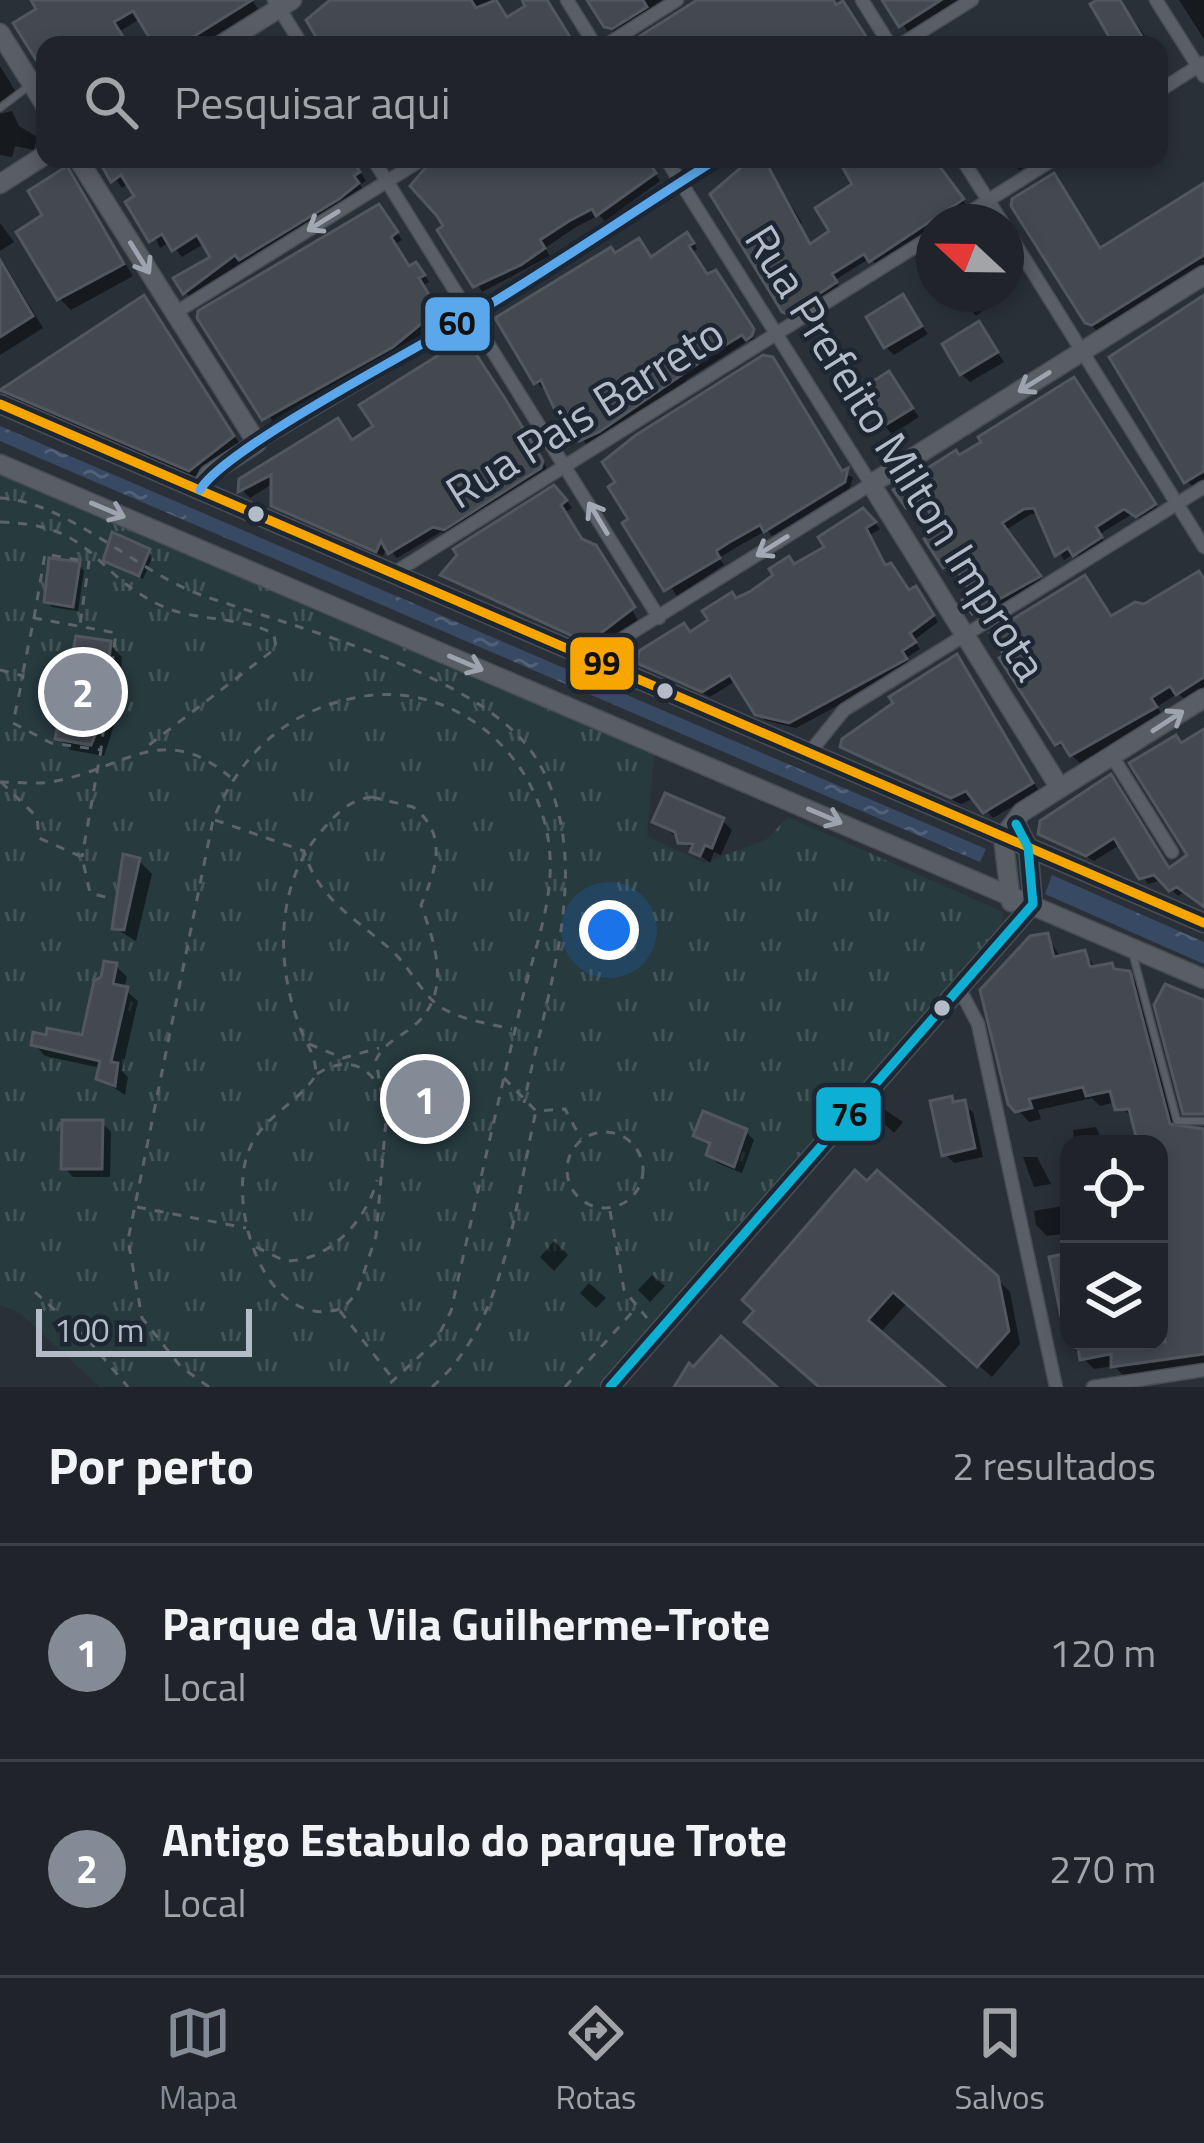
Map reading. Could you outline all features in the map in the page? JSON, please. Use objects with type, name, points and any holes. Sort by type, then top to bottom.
[{"type":"main road","points":[[234,36],[282,3]]},
{"type":"main road","points":[[0,33],[36,90]]},
{"type":"main road","points":[[4,175],[36,159]]},
{"type":"main road","points":[[84,168],[257,442],[209,474],[200,490]]},
{"type":"main road","points":[[871,484],[1204,275]]},
{"type":"main road","points":[[0,404],[810,752],[1010,831],[1028,847],[1204,923]]},
{"type":"main road","points":[[0,464],[1006,893],[1027,911],[1204,979]]},
{"type":"main road","name":"Rua Prefeito Milton Improta","points":[[871,484],[1060,788]]},
{"type":"main road","points":[[1006,893],[1010,831],[1022,812],[1204,698]]},
{"type":"main road","points":[[610,1387],[1027,911],[1028,847]]},
{"type":"street","points":[[567,0],[589,36]]},
{"type":"street","points":[[620,36],[677,0]]},
{"type":"street","points":[[862,0],[884,36]]},
{"type":"street","points":[[914,36],[972,0]]},
{"type":"street","points":[[1156,0],[1202,68],[1168,86]]},
{"type":"street","points":[[282,3],[298,36]]},
{"type":"street","points":[[378,168],[659,618]]},
{"type":"street","points":[[175,313],[409,168]]},
{"type":"street","name":"Rua Prefeito Milton Improta","points":[[671,168],[871,484]]},
{"type":"street","points":[[257,442],[472,316],[703,168]]},
{"type":"street","points":[[968,168],[990,204]]},
{"type":"street","points":[[983,204],[1040,168]]},
{"type":"street","name":"Rua Pais Barreto","points":[[394,573],[916,246]]},
{"type":"street","points":[[1024,258],[1204,547]]},
{"type":"street","points":[[591,658],[871,484]]},
{"type":"street","points":[[810,752],[844,710],[1204,487]]},
{"type":"street","points":[[1112,757],[1172,852]]},
{"type":"street","points":[[958,986],[978,1024],[1056,1387]]},
{"type":"street","points":[[1093,1387],[1162,1382],[1204,1370]]},
{"type":"lane","points":[[0,108],[1,102],[32,84]]},
{"type":"lane","points":[[1131,948],[1178,1121],[1204,1121]]},
{"type":"path","points":[[0,498],[60,520],[199,595],[277,616],[411,671],[477,703],[524,742],[550,782],[564,843],[566,890],[524,1102]]},
{"type":"path","points":[[0,522],[60,529],[138,594],[169,609],[274,634],[275,648],[145,748],[97,770],[52,782],[0,782]]},
{"type":"path","points":[[80,627],[89,562],[45,554],[13,723],[50,743],[100,751]]},
{"type":"path","points":[[34,618],[116,633],[82,857],[90,893],[113,899]]},
{"type":"path","points":[[0,670],[23,676]]},
{"type":"path","points":[[209,1387],[182,1367],[142,1318],[128,1240],[213,820],[231,777],[293,721],[329,703],[382,693],[414,695],[481,724],[514,758],[537,796],[550,851],[550,877],[451,1311],[435,1342],[386,1387]]},
{"type":"path","points":[[145,748],[197,754],[231,777]]},
{"type":"path","points":[[0,782],[37,817],[39,838],[82,857]]},
{"type":"path","points":[[308,1043],[348,1059],[386,1045],[418,1022],[433,1002],[438,950],[422,905],[438,867],[437,852],[421,813],[396,800],[362,798],[346,805],[304,851],[288,899],[284,946],[291,998],[316,1075]]},
{"type":"path","points":[[213,820],[304,851]]},
{"type":"path","points":[[304,851],[309,869],[337,908],[391,949],[433,1002],[466,1018],[515,1030]]},
{"type":"path","points":[[263,1267],[264,1256],[302,1260],[342,1237],[369,1203],[386,1141],[376,1060],[386,1045]]},
{"type":"path","points":[[378,1173],[380,1205],[371,1256],[357,1293],[339,1310],[317,1312],[291,1304],[263,1267],[246,1228],[242,1190],[249,1148],[316,1075],[334,1064],[351,1064],[370,1073],[381,1090]]},
{"type":"path","points":[[504,1078],[536,1111],[565,1109],[582,1141]]},
{"type":"path","points":[[432,1387],[447,1375],[487,1313],[536,1111]]},
{"type":"path","points":[[593,1134],[618,1134],[642,1160],[635,1194],[610,1208],[590,1205],[572,1188],[568,1162],[582,1141],[593,1134]]},
{"type":"path","points":[[136,1207],[246,1228]]},
{"type":"path","points":[[610,1208],[625,1290],[654,1325]]},
{"type":"path","points":[[255,1246],[282,1260]]},
{"type":"path","points":[[35,1292],[90,1342],[128,1387]]},
{"type":"path","points":[[565,1387],[637,1306]]},
{"type":"path","points":[[339,1310],[394,1381]]},
{"type":"green space","points":[[0,474],[654,754],[647,836],[704,863],[767,839],[788,817],[1003,912],[1001,927],[600,1387],[100,1387],[19,1312],[0,1305]]},
{"type":"water","points":[[0,426],[986,849],[980,862],[0,441]]},
{"type":"water","points":[[1052,875],[1204,942],[1204,964],[1045,894]]},
{"type":"building","points":[[31,0],[252,0],[194,36],[148,36],[133,11],[114,22],[123,36],[36,36],[36,60],[13,23],[36,9]]},
{"type":"building","points":[[330,0],[471,0],[476,8],[496,0],[507,17],[525,6],[522,0],[547,0],[569,36],[316,36],[306,20]]},
{"type":"building","points":[[587,0],[643,0],[647,7],[612,29],[604,27]]},
{"type":"building","points":[[697,0],[833,0],[836,5],[843,1],[866,36],[640,36]]},
{"type":"building","points":[[882,0],[941,0],[899,27]]},
{"type":"building","points":[[1120,0],[1142,36],[1109,36],[1090,4]]},
{"type":"building","points":[[68,168],[124,264],[57,300],[16,232],[42,215],[28,191]]},
{"type":"building","points":[[103,168],[358,168],[360,172],[354,176],[359,183],[339,199],[239,260],[235,255],[183,294],[173,278],[210,257],[197,235],[172,251],[162,234],[149,242],[125,202],[134,196],[121,175],[111,182]]},
{"type":"building","points":[[425,168],[653,168],[656,173],[596,216],[592,209],[540,240],[545,248],[521,265],[473,287],[437,230],[443,226],[437,216],[410,186]]},
{"type":"building","points":[[740,168],[769,168],[810,244],[829,231],[815,208],[852,184],[843,168],[941,168],[964,199],[956,204],[916,204],[916,231],[869,262],[864,254],[832,274],[837,282],[788,314],[782,312],[710,194]]},
{"type":"building","points":[[1054,173],[1100,248],[1204,183],[1204,255],[1092,325],[1085,323],[1024,227],[1024,204],[1011,204],[1012,199]]},
{"type":"building","points":[[379,204],[398,232],[391,237],[409,266],[416,262],[425,275],[419,278],[438,310],[393,347],[262,420],[197,318],[198,311]]},
{"type":"building","points":[[687,232],[694,243],[689,246],[707,274],[716,270],[754,329],[752,336],[746,340],[742,335],[722,347],[599,432],[579,441],[574,432],[567,436],[541,380],[534,384],[495,318],[611,247],[615,253],[639,238],[651,257]]},
{"type":"building","points":[[0,260],[33,316],[0,337]]},
{"type":"building","points":[[903,294],[922,326],[884,348],[866,317]]},
{"type":"building","points":[[144,295],[234,436],[189,471],[0,390]]},
{"type":"building","points":[[1204,295],[1204,471],[1184,483],[1109,357]]},
{"type":"building","points":[[979,321],[998,352],[960,375],[942,344]]},
{"type":"building","points":[[461,341],[468,342],[504,397],[543,461],[541,468],[444,530],[433,527],[388,554],[381,541],[376,552],[271,506],[271,475],[238,492],[239,479],[338,418],[352,440],[373,426],[359,405]]},
{"type":"building","points":[[763,355],[773,357],[842,471],[848,468],[845,482],[764,532],[760,525],[728,543],[716,551],[720,558],[664,591],[622,523],[628,519],[608,487],[615,482],[602,462],[636,435]]},
{"type":"building","points":[[889,371],[913,408],[882,427],[858,391]]},
{"type":"building","points":[[1074,377],[1156,504],[1136,517],[1124,509],[1096,527],[1102,537],[1073,556],[1068,548],[1055,556],[1034,508],[1024,509],[1002,523],[1041,576],[972,614],[962,600],[971,593],[952,563],[943,568],[924,539],[937,531],[923,497],[906,508],[893,490],[956,450],[959,455],[981,442],[978,437]]},
{"type":"building","points":[[554,485],[567,500],[561,505],[582,539],[596,545],[635,607],[588,643],[440,575],[457,555],[453,549]]},
{"type":"building","points":[[863,508],[876,522],[866,528],[885,565],[891,563],[909,590],[916,586],[934,615],[910,633],[916,642],[902,651],[907,659],[789,723],[755,715],[730,675],[702,692],[637,663],[639,651],[684,623],[690,632],[708,620],[702,611],[732,592],[736,598],[751,591],[773,575],[769,569],[789,556],[794,564],[824,547],[818,537]]},
{"type":"building","points":[[112,532],[150,549],[139,576],[103,561]]},
{"type":"building","points":[[49,558],[80,562],[73,607],[44,602]]},
{"type":"building","points":[[1199,571],[1204,579],[1204,677],[1176,695],[1170,686],[1151,698],[1157,707],[1070,756],[1061,742],[1055,745],[999,658],[1004,655],[990,633],[1085,575],[1111,616],[1135,602],[1144,604]]},
{"type":"building","points":[[76,636],[111,641],[104,714],[91,745],[55,739]]},
{"type":"building","points":[[957,654],[1033,783],[983,813],[966,791],[951,798],[840,747],[842,739],[893,703],[889,697]]},
{"type":"building","points":[[1204,729],[1204,907],[1177,887],[1169,891],[1154,875],[1139,879],[1114,838],[1086,856],[1038,834],[1040,821],[1111,774],[1169,868],[1187,855],[1129,763],[1176,735],[1181,743]]},
{"type":"building","points":[[665,793],[724,818],[712,848],[705,845],[700,856],[690,852],[693,844],[678,843],[675,832],[652,822]]},
{"type":"building","points":[[123,854],[140,858],[124,930],[112,929]]},
{"type":"building","points":[[1048,933],[1054,957],[1085,950],[1090,967],[1112,963],[1114,969],[1130,971],[1170,1124],[1204,1129],[1204,1354],[1111,1367],[1111,1354],[1080,1360],[1078,1351],[1168,1351],[1168,1135],[1136,1135],[1129,1109],[1115,1110],[1110,1091],[1086,1096],[1083,1087],[1029,1099],[1032,1108],[1015,1112],[1008,1104],[980,990],[1030,936]]},
{"type":"building","points":[[104,961],[117,963],[113,984],[128,987],[111,1062],[118,1063],[115,1086],[96,1079],[100,1061],[31,1045],[33,1032],[46,1035],[47,1028],[82,1035],[94,981],[101,977]]},
{"type":"building","points":[[1165,984],[1204,1000],[1204,1114],[1183,1114],[1154,1005]]},
{"type":"building","points":[[952,1096],[953,1102],[965,1100],[975,1148],[942,1156],[930,1101]]},
{"type":"building","points":[[703,1111],[747,1129],[734,1167],[706,1155],[710,1143],[693,1136]]},
{"type":"building","points":[[62,1120],[103,1120],[102,1169],[61,1169]]},
{"type":"building","points":[[855,1170],[867,1181],[877,1170],[998,1276],[1009,1331],[977,1367],[893,1292],[868,1320],[945,1387],[819,1387],[744,1322],[754,1311],[742,1300]]},
{"type":"building","points":[[1060,1255],[1060,1311],[1049,1257]]},
{"type":"building","points":[[721,1336],[777,1387],[674,1387],[689,1363],[693,1367]]},
{"type":"transit line","name":"60","points":[[200,490],[244,450],[500,298],[703,168]]},
{"type":"transit line","name":"99","points":[[0,404],[1204,923]]},
{"type":"transit line","name":"76","points":[[610,1387],[1033,904],[1028,847],[1016,824]]},
{"type":"place","name":"Antigo Estabulo do parque Trote","points":[[83,692]]},
{"type":"place","name":"Parque da Vila Guilherme-Trote","points":[[425,1099]]}]
